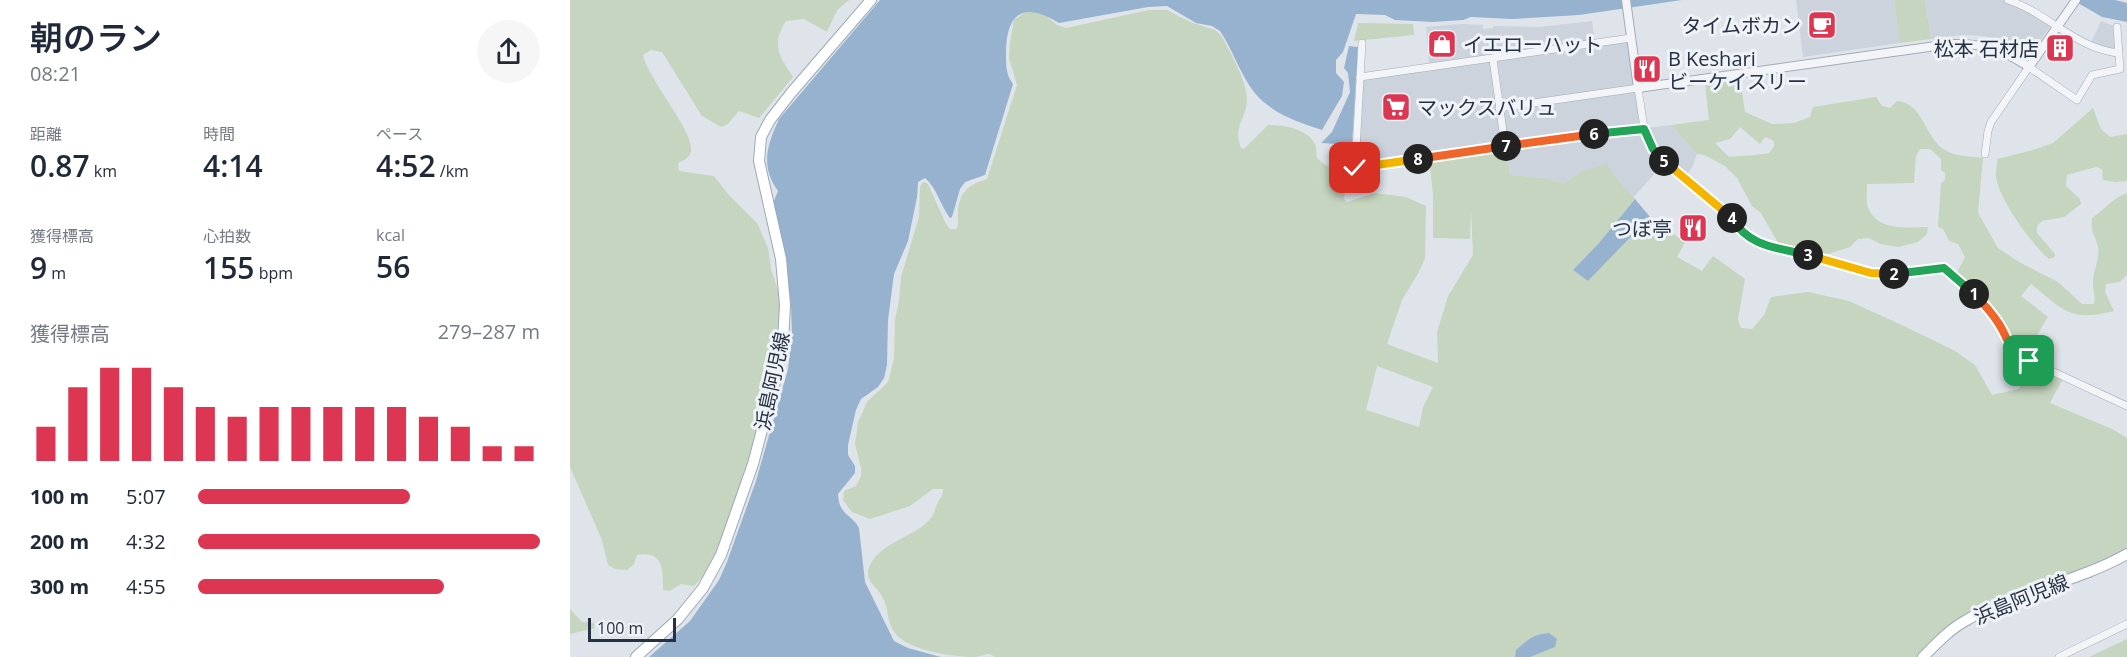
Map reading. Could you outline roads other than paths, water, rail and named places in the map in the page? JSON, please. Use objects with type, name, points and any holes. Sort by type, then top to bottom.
[{"type":"main road","name":"浜島阿児線","points":[[636,657],[651,646],[678,619],[703,588],[721,555],[753,464],[778,370],[783,342],[785,305],[781,259],[759,160],[761,137],[770,120],[791,93],[871,0]]},
{"type":"main road","name":"浜島阿児線","points":[[1923,657],[1956,627],[1980,613],[2102,567],[2127,555]]},
{"type":"street","points":[[1626,0],[1644,129],[1649,143],[1658,155],[1730,216],[1741,232],[1770,247],[1871,273],[1888,275],[1944,268],[1988,308],[2015,354],[2127,406]]},
{"type":"street","points":[[2008,0],[2028,8],[2085,44],[2107,52],[2118,53]]},
{"type":"street","points":[[1985,154],[1991,122],[2076,0]]},
{"type":"street","points":[[1499,108],[1959,44],[1997,48],[2077,100],[2092,75],[2120,69],[2117,27]]},
{"type":"street","points":[[1360,77],[1631,39]]},
{"type":"street","points":[[1362,43],[1355,168],[1644,129]]},
{"type":"street","points":[[1493,59],[1505,146]]},
{"type":"street","points":[[2059,657],[2127,624]]},
{"type":"water","points":[[880,0],[1682,0],[1579,15],[1512,19],[1471,17],[1463,20],[1433,22],[1395,20],[1385,15],[1356,14],[1343,52],[1336,60],[1336,73],[1344,82],[1342,96],[1322,130],[1294,120],[1268,106],[1249,85],[1220,31],[1212,26],[1196,23],[1167,6],[1148,7],[1059,23],[1036,12],[1019,15],[1013,20],[1007,40],[1007,70],[1013,84],[985,175],[965,182],[960,189],[950,218],[929,182],[925,178],[918,182],[908,241],[894,274],[884,378],[878,387],[861,399],[856,410],[848,445],[848,455],[855,466],[855,473],[838,494],[843,511],[859,528],[865,582],[894,641],[908,648],[941,657],[649,657],[690,621],[719,580],[756,481],[788,369],[792,335],[791,306],[783,243],[773,203],[778,191],[772,182],[767,164],[771,138],[779,119]]},
{"type":"water","points":[[2073,0],[2115,0],[2127,3],[2127,22],[2102,17]]},
{"type":"water","points":[[1349,46],[1358,47],[1352,145],[1321,143],[1332,132],[1350,92],[1348,73],[1344,68]]},
{"type":"water","points":[[1635,199],[1650,217],[1588,281],[1573,270],[1599,243]]},
{"type":"water","points":[[1549,633],[1557,639],[1555,647],[1530,657],[1515,657],[1516,650],[1527,640]]},
{"type":"place","name":"タイムボカン","points":[[1822,25]]},
{"type":"place","name":"イエローハット","points":[[1442,44]]},
{"type":"place","name":"松本 石材店","points":[[2060,48]]},
{"type":"place","name":"B Keshari ビーケイスリー","points":[[1647,69]]},
{"type":"place","name":"マックスバリュ","points":[[1396,107]]},
{"type":"place","name":"つぼ亭","points":[[1693,228]]}]
